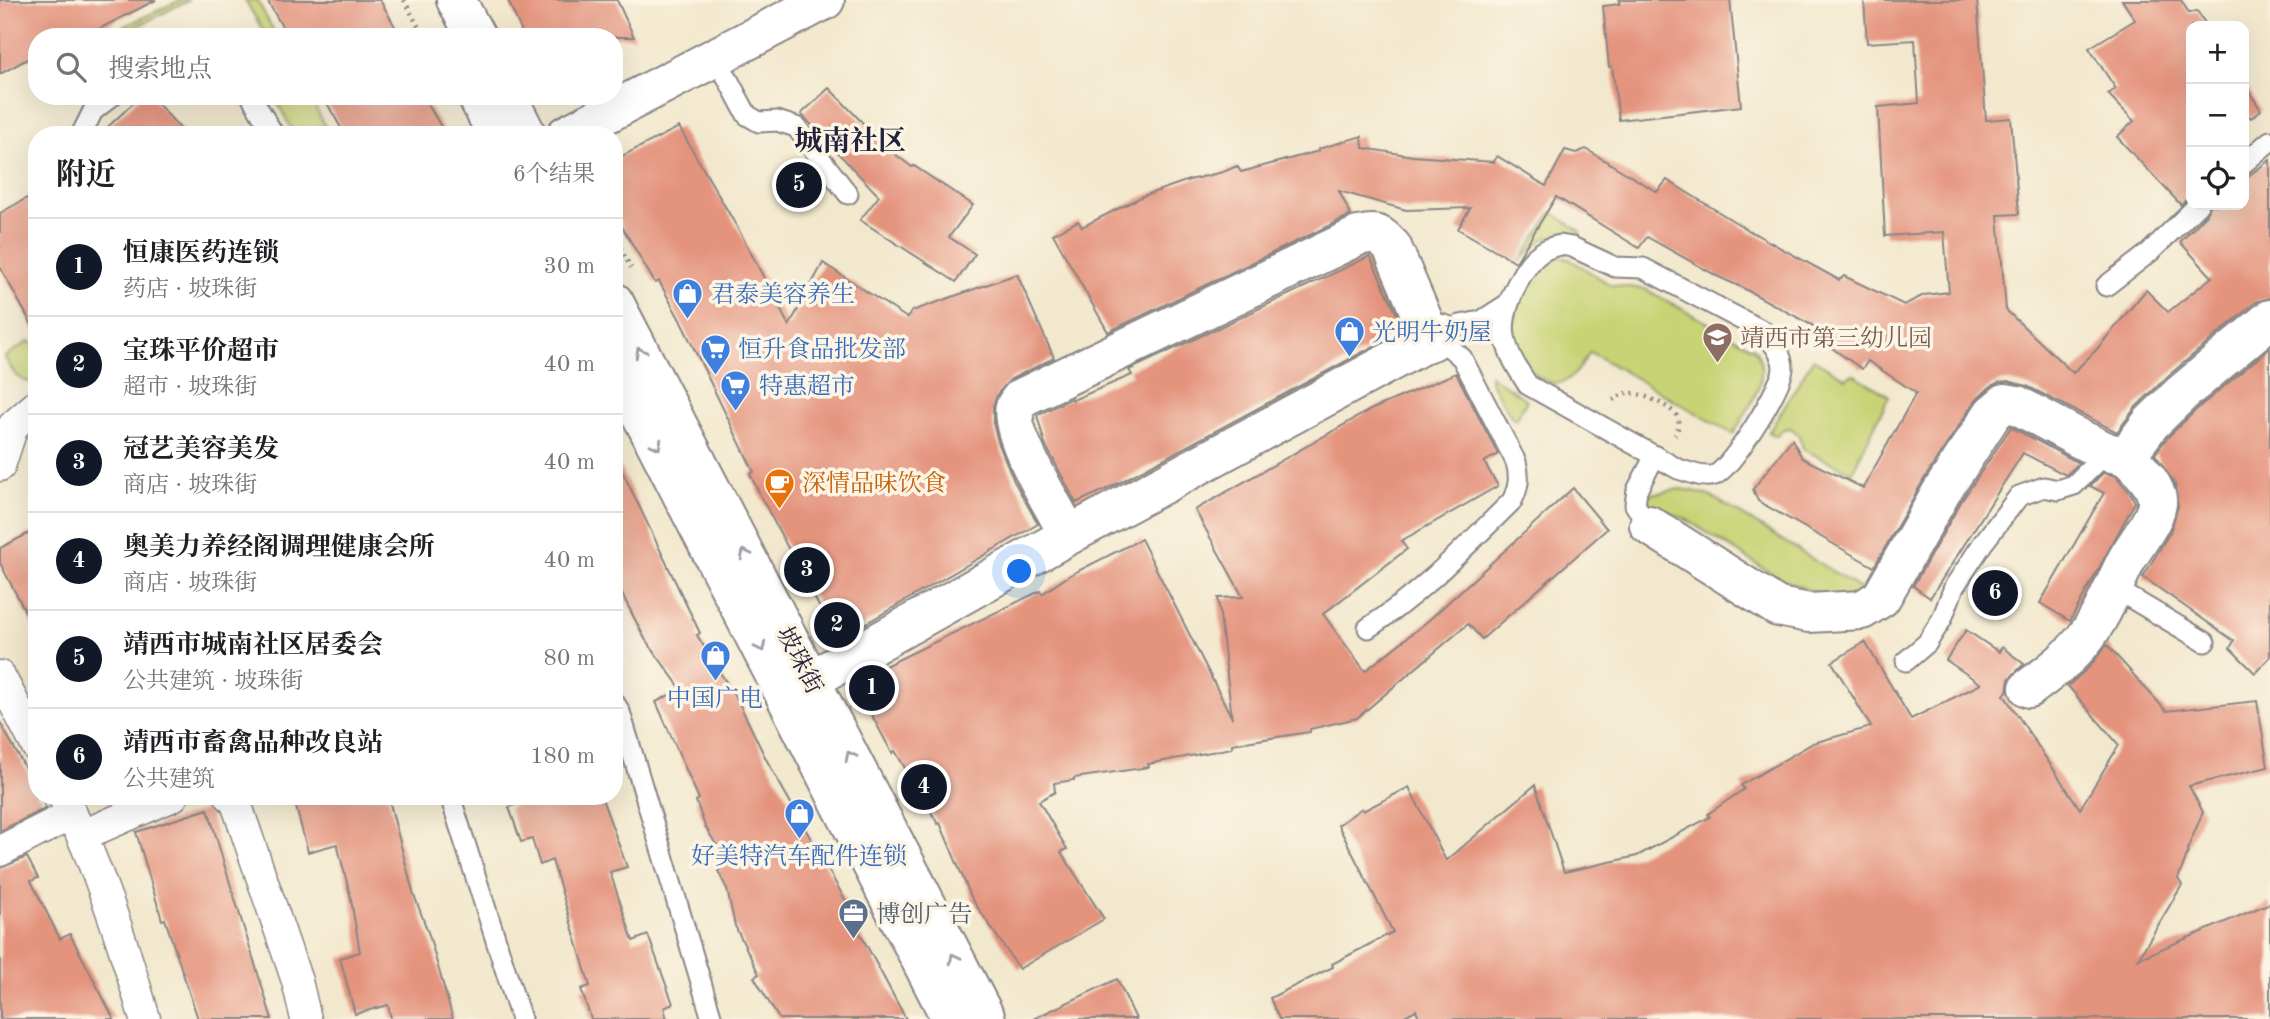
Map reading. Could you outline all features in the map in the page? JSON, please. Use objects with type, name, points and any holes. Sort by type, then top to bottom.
[{"type":"street","points":[[428,0],[442,28]]},
{"type":"street","points":[[456,0],[471,28]]},
{"type":"street","points":[[583,126],[825,0]]},
{"type":"street","points":[[482,105],[492,126]]},
{"type":"street","points":[[512,105],[522,126]]},
{"type":"street","points":[[810,680],[1069,535],[1437,338],[1392,247],[1381,235],[1371,233],[1358,236],[1021,398],[1015,408],[1020,442],[1069,535]]},
{"type":"street","name":"坡珠街","points":[[623,319],[986,1019]]},
{"type":"street","points":[[2116,454],[2270,319]]},
{"type":"street","name":"坡珠街","points":[[623,380],[951,1019]]},
{"type":"street","points":[[1648,525],[1778,607],[1809,613],[1862,610],[1881,598],[1942,491],[1993,413],[2005,403],[2017,405],[2116,454],[2142,471],[2157,498],[2155,512],[2085,638],[2058,666],[2029,688]]},
{"type":"street","points":[[0,466],[13,426],[28,413]]},
{"type":"street","points":[[0,676],[28,730]]},
{"type":"street","points":[[0,851],[72,815],[125,805]]},
{"type":"street","points":[[237,805],[297,981],[306,1019]]},
{"type":"street","points":[[72,815],[118,929],[145,1019]]},
{"type":"lane","points":[[716,57],[747,115],[759,122],[777,121],[796,127],[848,194]]},
{"type":"lane","points":[[86,126],[93,111],[101,105]]},
{"type":"lane","points":[[256,105],[269,126]]},
{"type":"lane","points":[[2249,159],[2270,141]]},
{"type":"lane","points":[[2106,286],[2150,252],[2193,210]]},
{"type":"lane","points":[[1548,247],[1572,247],[1615,267],[1643,268],[1763,331],[1776,348],[1784,365],[1782,380],[1727,466],[1714,475],[1698,475],[1678,469],[1528,385],[1507,346],[1503,326],[1506,305],[1525,268],[1536,255],[1548,247]]},
{"type":"lane","points":[[1368,628],[1398,609],[1427,585],[1512,501],[1518,489],[1520,475],[1516,462],[1468,367],[1437,338],[1460,325],[1481,321],[1506,305]]},
{"type":"lane","points":[[1906,662],[1927,643],[1942,619],[1954,587],[2019,496],[2044,487],[2058,490],[2074,485],[2116,454]]},
{"type":"lane","points":[[1648,525],[1635,505],[1636,491],[1659,458]]},
{"type":"lane","points":[[2114,588],[2205,642]]},
{"type":"lane","points":[[623,722],[712,1019]]},
{"type":"lane","points":[[453,805],[521,1019]]},
{"type":"path","points":[[404,0],[419,28]]},
{"type":"path","points":[[1598,425],[1614,399],[1627,393],[1640,394],[1674,411],[1678,419],[1678,429],[1659,458]]},
{"type":"green space","points":[[180,0],[189,0],[134,28],[121,28]]},
{"type":"green space","points":[[245,0],[257,0],[272,28],[262,28]]},
{"type":"green space","points":[[279,105],[314,105],[325,126],[290,126]]},
{"type":"green space","points":[[1552,212],[1580,231],[1580,235],[1544,239],[1519,263]]},
{"type":"green space","points":[[1552,256],[1569,259],[1611,285],[1645,289],[1754,348],[1761,370],[1760,381],[1752,403],[1733,434],[1590,352],[1576,373],[1561,382],[1552,383],[1536,375],[1522,359],[1515,342],[1515,314],[1530,277]]},
{"type":"green space","points":[[28,342],[28,382],[16,375],[5,357]]},
{"type":"green space","points":[[1813,359],[1846,378],[1853,374],[1889,396],[1852,472],[1804,450],[1798,434],[1791,428],[1784,429],[1776,436],[1769,432]]},
{"type":"green space","points":[[1490,375],[1527,400],[1516,420],[1512,418],[1490,381]]},
{"type":"green space","points":[[1680,489],[1714,498],[1869,594],[1838,598],[1780,579],[1687,520],[1643,501],[1651,494]]},
{"type":"building","points":[[0,0],[156,0],[101,28],[28,28],[28,59],[0,74]]},
{"type":"building","points":[[267,0],[380,0],[396,28],[283,28]]},
{"type":"building","points":[[508,0],[617,0],[634,37],[623,37],[623,28],[520,28]]},
{"type":"building","points":[[1619,0],[1730,0],[1741,106],[1619,120],[1612,66],[1609,67],[1603,6],[1619,4]]},
{"type":"building","points":[[1864,0],[1977,0],[1986,120],[2011,118],[2019,214],[1998,215],[2006,310],[2073,373],[2097,349],[2146,290],[2168,312],[2212,277],[2180,242],[2208,210],[2249,210],[2249,175],[2270,160],[2270,298],[2256,302],[2168,376],[2136,407],[2117,432],[2027,386],[2008,381],[1991,386],[1975,401],[1924,479],[1874,567],[1758,501],[1753,489],[1792,439],[1802,458],[1863,488],[1916,393],[1868,361],[1862,369],[1813,335],[1817,328],[1647,237],[1639,248],[1556,197],[1516,262],[1458,229],[1470,208],[1406,210],[1339,191],[1351,215],[1108,332],[1053,234],[1078,221],[1082,227],[1143,196],[1189,180],[1237,166],[1241,172],[1319,151],[1318,149],[1362,136],[1363,148],[1413,156],[1494,162],[1497,156],[1546,186],[1565,150],[1576,153],[1586,149],[1657,192],[1667,180],[1748,230],[1839,280],[1844,276],[1904,305],[1924,295],[1949,292],[1944,232],[1885,236],[1878,107],[1919,103],[1915,40],[1867,43]]},
{"type":"building","points":[[2122,0],[2181,0],[2189,13],[2197,11],[2204,21],[2186,21],[2186,200],[2181,205],[2117,137],[2134,121],[2108,94],[2116,89],[2089,48],[2135,20]]},
{"type":"building","points":[[829,88],[887,148],[973,205],[949,237],[975,254],[956,282],[860,220],[879,196],[801,114]]},
{"type":"building","points":[[2249,92],[2261,110],[2251,118],[2249,116]]},
{"type":"building","points":[[131,105],[159,105],[178,126],[109,126]]},
{"type":"building","points":[[328,105],[428,105],[441,126],[340,126]]},
{"type":"building","points":[[679,127],[741,234],[789,326],[823,263],[907,318],[912,311],[1017,274],[1054,358],[1011,379],[998,393],[993,406],[993,423],[1014,481],[1038,524],[837,640],[762,499],[750,474],[754,472],[680,320],[659,281],[655,283],[623,228],[623,155]]},
{"type":"building","points":[[28,200],[28,318],[0,267],[0,213]]},
{"type":"building","points":[[1370,256],[1404,330],[1111,487],[1076,503],[1045,444],[1037,415],[1132,375],[1129,370]]},
{"type":"building","points":[[2270,348],[2270,657],[2255,673],[2230,648],[2234,641],[2143,577],[2170,532],[2178,507],[2175,484],[2155,454],[2167,438],[2197,409]]},
{"type":"building","points":[[1456,373],[1498,454],[1484,462],[1498,486],[1401,541],[1407,549],[1323,614],[1365,671],[1429,620],[1573,488],[1607,529],[1482,639],[1468,624],[1357,718],[1310,729],[1310,732],[1232,744],[1232,748],[1148,764],[1149,767],[1054,783],[1055,792],[1039,801],[1067,849],[1061,852],[1104,919],[1019,969],[972,899],[940,823],[938,824],[895,751],[892,753],[856,681],[1040,591],[1042,594],[1070,575],[1141,539],[1232,718],[1218,598],[1243,597],[1195,510],[1370,410]]},
{"type":"building","points":[[2011,427],[2079,463],[2066,475],[2023,453],[1930,598],[1913,586],[1961,502]]},
{"type":"building","points":[[623,473],[700,633],[697,635],[740,705],[766,759],[857,921],[854,922],[906,1019],[779,1019],[754,977],[759,974],[735,926],[727,889],[718,871],[721,869],[711,849],[717,846],[705,826],[696,801],[699,799],[656,702],[681,689],[645,639],[623,596]]},
{"type":"building","points":[[2103,473],[2116,476],[2135,502],[2070,621],[2040,603],[2104,493],[2090,486]]},
{"type":"building","points":[[28,534],[28,617],[0,563],[0,548]]},
{"type":"building","points":[[1966,630],[1999,652],[2002,647],[2024,664],[2009,679],[2004,695],[2080,809],[2119,745],[2068,686],[2089,667],[2107,645],[2166,711],[2257,701],[2268,767],[2189,786],[2203,812],[2178,879],[2182,885],[2138,959],[2270,903],[2270,1019],[1420,1019],[1416,1010],[1399,1019],[1279,1019],[1270,998],[1333,967],[1332,964],[1393,932],[1338,825],[1362,808],[1363,811],[1409,787],[1446,861],[1535,785],[1564,872],[1637,856],[1710,817],[1708,814],[1744,789],[1741,785],[1813,743],[1871,727],[1832,662],[1865,642],[1911,719],[1981,684],[1946,660]]},
{"type":"building","points":[[0,722],[28,773],[28,805],[44,805],[46,808],[0,831]]},
{"type":"building","points":[[295,805],[390,805],[413,892],[429,935],[453,1019],[391,1019],[388,1005],[355,1014],[340,958],[360,952],[350,894],[337,844],[308,852]]},
{"type":"building","points":[[604,805],[627,867],[610,872],[633,941],[648,935],[673,1004],[664,1008],[667,1019],[591,1019],[581,989],[590,986],[552,860],[540,865],[532,839],[521,842],[509,807]]},
{"type":"building","points":[[208,809],[272,1019],[198,1019],[165,919],[162,920],[136,832]]},
{"type":"building","points":[[27,857],[38,878],[31,881],[60,939],[70,934],[114,1019],[0,1019],[0,868]]},
{"type":"building","points":[[1117,979],[1136,1019],[1033,1019]]},
{"type":"place","name":"靖西市城南社区居委会","points":[[799,185]]},
{"type":"place","name":"君泰美容养生","points":[[688,321]]},
{"type":"place","name":"光明牛奶屋","points":[[1349,359]]},
{"type":"place","name":"靖西市第三幼儿园","points":[[1717,365]]},
{"type":"place","name":"恒升食品批发部","points":[[715,376]]},
{"type":"place","name":"特惠超市","points":[[736,413]]},
{"type":"place","name":"深情品味饮食","points":[[779,510]]},
{"type":"place","name":"冠艺美容美发","points":[[807,570]]},
{"type":"place","name":"靖西市畜禽品种改良站","points":[[1995,593]]},
{"type":"place","name":"宝珠平价超市","points":[[837,625]]},
{"type":"place","name":"中国广电","points":[[715,683]]},
{"type":"place","name":"恒康医药连锁","points":[[872,688]]},
{"type":"place","name":"奥美力养经阁调理健康会所","points":[[924,787]]},
{"type":"place","name":"好美特汽车配件连锁","points":[[799,841]]},
{"type":"place","name":"博创广告","points":[[853,941]]},
{"type":"district","name":"城南社区","points":[[850,140]]}]
